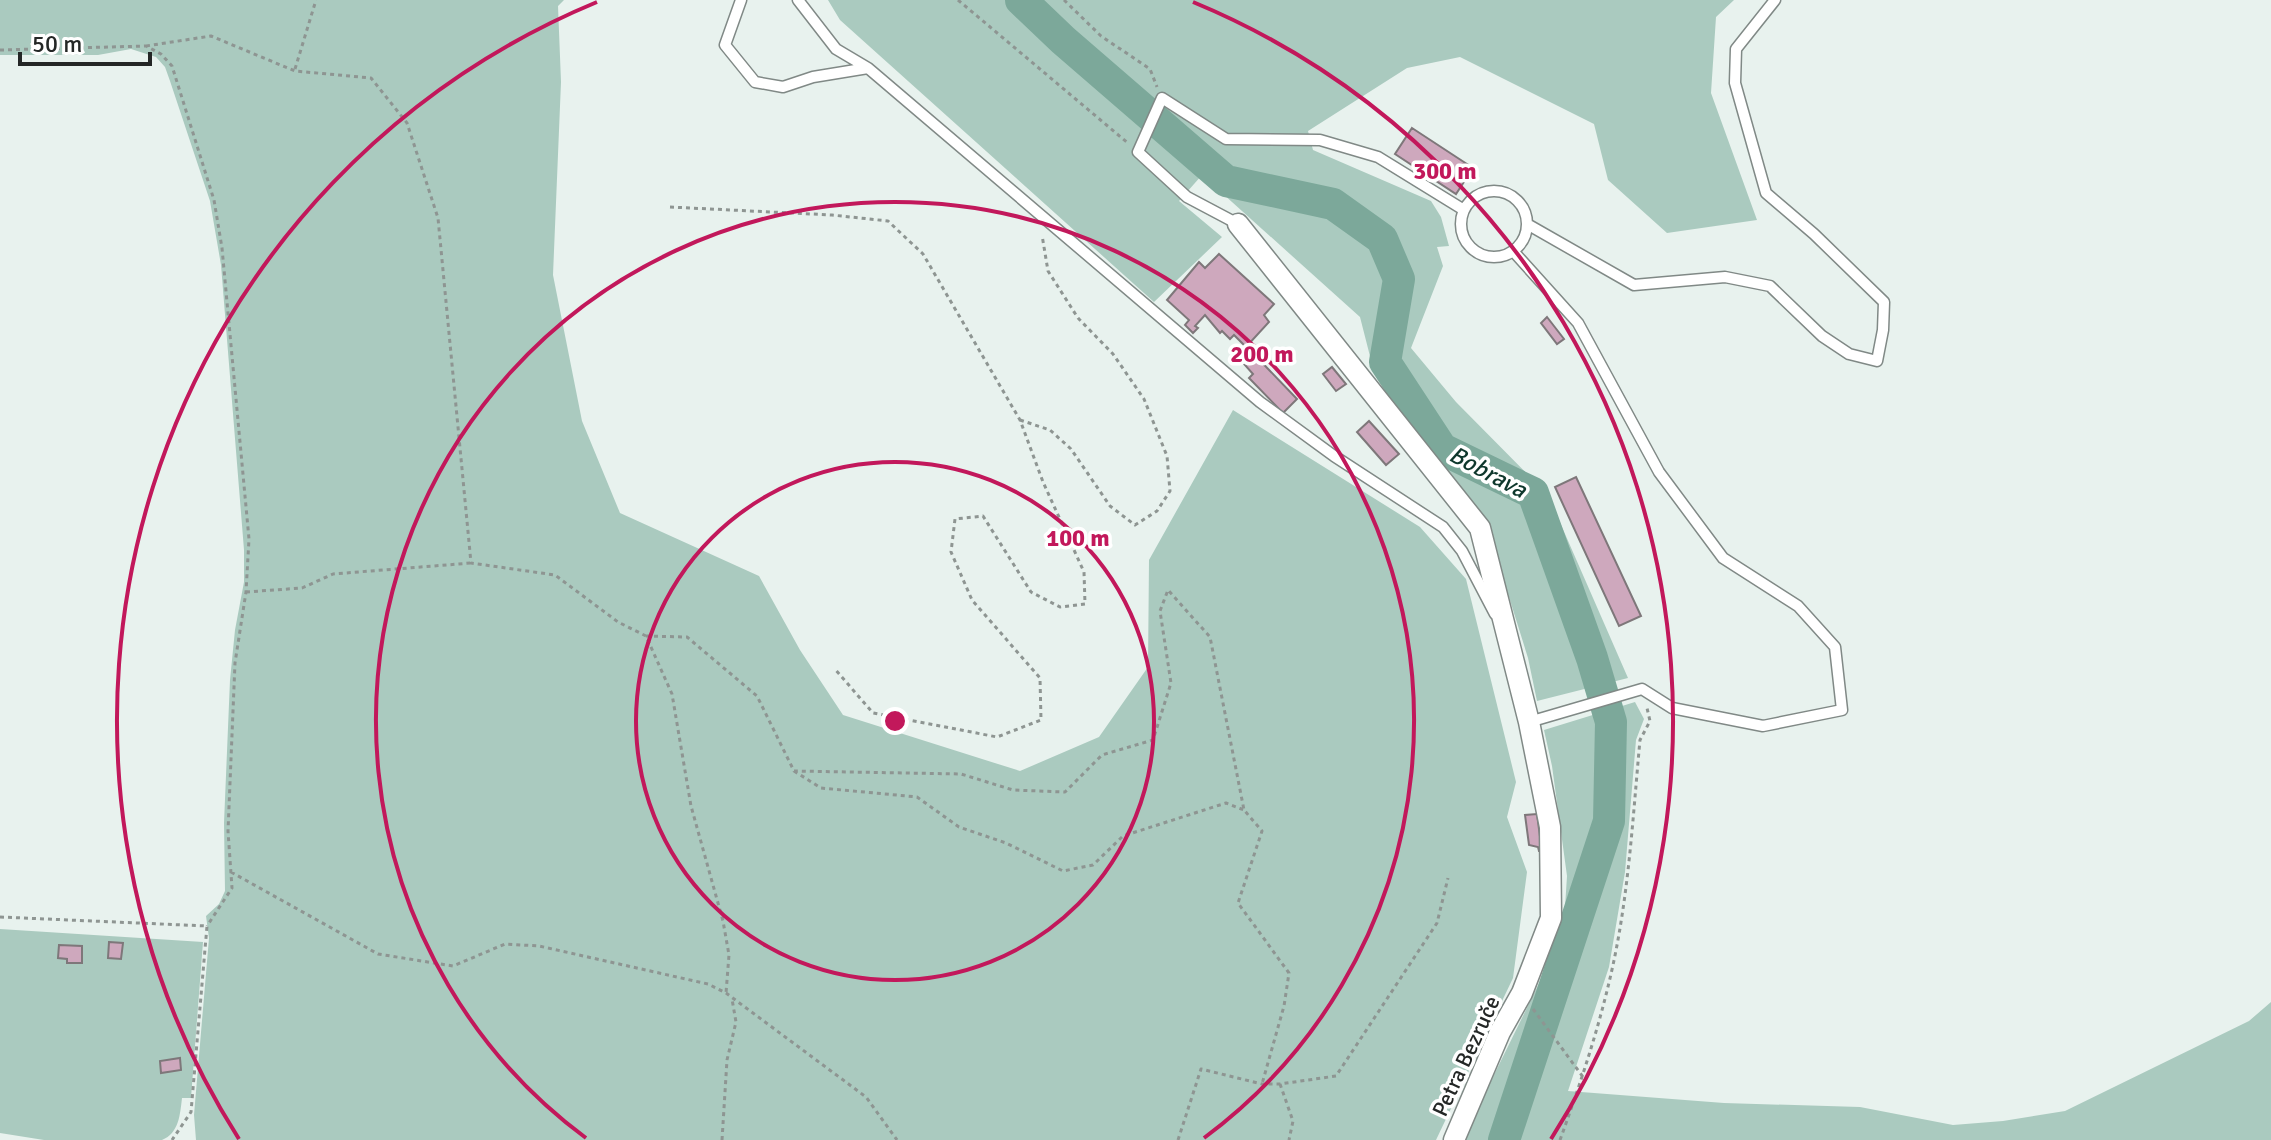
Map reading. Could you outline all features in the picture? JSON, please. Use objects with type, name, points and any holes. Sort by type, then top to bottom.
[{"type":"street","name":"Petra Bezruče","points":[[1238,224],[1480,528],[1529,722],[1550,827],[1551,918],[1522,993],[1500,1032],[1454,1140]]},
{"type":"lane","points":[[741,0],[725,45],[755,82],[783,87],[813,77],[868,68]]},
{"type":"lane","points":[[798,0],[836,49],[868,68],[1260,402],[1334,456],[1443,527],[1462,551],[1508,637]]},
{"type":"lane","points":[[1527,224],[1634,285],[1725,277],[1770,286],[1822,336],[1849,354],[1877,361],[1884,302],[1814,234],[1766,193],[1748,134],[1735,83],[1736,49],[1775,0]]},
{"type":"lane","points":[[1238,224],[1187,197],[1140,147],[1160,101],[1226,139],[1320,140],[1378,157],[1464,210]]},
{"type":"lane","points":[[1499,191],[1519,202],[1527,224],[1525,235],[1513,251],[1503,256],[1492,257],[1473,250],[1461,230],[1464,210],[1480,194],[1499,191]]},
{"type":"lane","points":[[1513,251],[1578,323],[1659,472],[1723,558],[1798,606],[1835,647],[1842,710],[1763,726],[1672,708],[1642,689],[1529,722]]},
{"type":"path","points":[[295,71],[316,0]]},
{"type":"path","points":[[958,0],[1140,147]]},
{"type":"path","points":[[1064,0],[1101,36],[1150,69],[1160,101]]},
{"type":"path","points":[[0,50],[146,46],[211,36],[295,71],[371,78],[407,123],[438,218],[471,563]]},
{"type":"path","points":[[146,46],[161,54],[172,66],[214,200],[222,248],[249,539],[246,592],[235,663],[228,831],[232,888],[207,926],[191,1112],[172,1140]]},
{"type":"path","points":[[670,207],[888,221],[923,254],[1020,420],[1043,482],[1084,572],[1085,604],[1060,607],[1031,592],[983,516],[955,519],[951,552],[972,600],[1040,678],[1041,720],[997,737],[873,713],[834,668]]},
{"type":"path","points":[[1020,420],[1050,430],[1071,449],[1110,506],[1135,525],[1157,511],[1170,491],[1167,456],[1144,399],[1113,354],[1078,318],[1048,271],[1038,215]]},
{"type":"path","points":[[246,592],[302,588],[333,574],[471,563],[555,575],[618,622],[646,636],[687,637],[757,696],[794,771],[821,788],[917,797],[959,827],[1006,843],[1063,871],[1093,865],[1123,836],[1226,803],[1244,810],[1262,831],[1238,903],[1289,973],[1284,1006],[1262,1084]]},
{"type":"path","points":[[794,771],[961,774],[1013,790],[1065,792],[1102,755],[1153,740],[1171,683],[1160,611],[1168,590],[1210,637],[1244,810]]},
{"type":"path","points":[[646,636],[672,694],[691,806],[723,921],[729,955],[726,993]]},
{"type":"path","points":[[1560,1140],[1583,1077],[1614,964],[1628,871],[1640,740],[1650,721],[1642,689]]},
{"type":"path","points":[[231,872],[378,954],[453,966],[505,944],[539,946],[708,984],[726,993],[866,1097],[897,1140]]},
{"type":"path","points":[[1178,1140],[1201,1069],[1262,1084],[1336,1076],[1437,923],[1448,878]]},
{"type":"path","points":[[0,917],[207,926]]},
{"type":"path","points":[[1522,993],[1583,1077]]},
{"type":"path","points":[[722,1140],[727,1060],[736,1022],[732,999]]},
{"type":"path","points":[[1280,1084],[1293,1121],[1289,1140]]},
{"type":"green space","points":[[0,0],[564,0],[558,6],[561,82],[553,275],[582,421],[620,513],[759,576],[800,650],[843,715],[1020,771],[1099,737],[1148,667],[1149,560],[1233,410],[1420,527],[1466,579],[1516,782],[1507,817],[1527,872],[1513,978],[1436,1140],[196,1140],[194,1115],[209,938],[206,916],[219,904],[225,891],[224,823],[230,680],[244,582],[221,265],[210,201],[165,67],[156,57],[131,49],[98,55],[0,55]]},
{"type":"green space","points":[[828,0],[1734,0],[1716,17],[1711,93],[1757,220],[1667,233],[1608,180],[1594,124],[1460,57],[1407,68],[1308,131],[1313,150],[1431,201],[1441,217],[1449,246],[1437,247],[1443,266],[1411,348],[1456,402],[1548,495],[1628,678],[1537,701],[1528,658],[1485,520],[1422,446],[1373,368],[1360,317],[1202,175],[1179,201],[1222,237],[1154,302],[840,20]]},
{"type":"green space","points":[[1635,702],[1644,719],[1636,740],[1625,872],[1609,967],[1568,1091],[1724,1103],[1860,1107],[1953,1125],[2003,1121],[2065,1111],[2249,1021],[2271,1002],[2271,1140],[1462,1140],[1548,965],[1564,923],[1567,876],[1544,730]]},
{"type":"green space","points":[[0,929],[203,942],[191,1098],[182,1098],[178,1123],[168,1137],[162,1140],[44,1140],[0,1133]]},
{"type":"building","points":[[1412,128],[1473,168],[1456,194],[1395,154]]},
{"type":"building","points":[[1219,254],[1274,304],[1264,315],[1269,322],[1246,347],[1234,335],[1230,339],[1222,331],[1220,333],[1205,315],[1193,333],[1185,325],[1189,320],[1167,300],[1199,262],[1205,268]]},
{"type":"building","points":[[1547,317],[1564,339],[1557,344],[1541,323]]},
{"type":"building","points":[[1248,348],[1297,399],[1283,413],[1249,378],[1253,374],[1241,356]]},
{"type":"building","points":[[1332,367],[1346,384],[1336,391],[1323,374]]},
{"type":"building","points":[[1369,421],[1399,454],[1386,465],[1357,432]]},
{"type":"building","points":[[1576,477],[1641,616],[1619,626],[1555,487]]},
{"type":"building","points":[[1537,814],[1541,851],[1529,845],[1525,815]]},
{"type":"building","points":[[109,942],[123,943],[121,959],[108,958]]},
{"type":"building","points":[[59,945],[82,946],[82,963],[67,963],[67,959],[58,958]]},
{"type":"building","points":[[180,1058],[181,1070],[161,1073],[160,1061]]},
{"type":"waterway","name":"Bobrava","points":[[1021,0],[1226,181],[1333,204],[1382,239],[1399,279],[1385,362],[1442,449],[1533,493],[1592,658],[1611,722],[1609,821],[1504,1140]]}]
